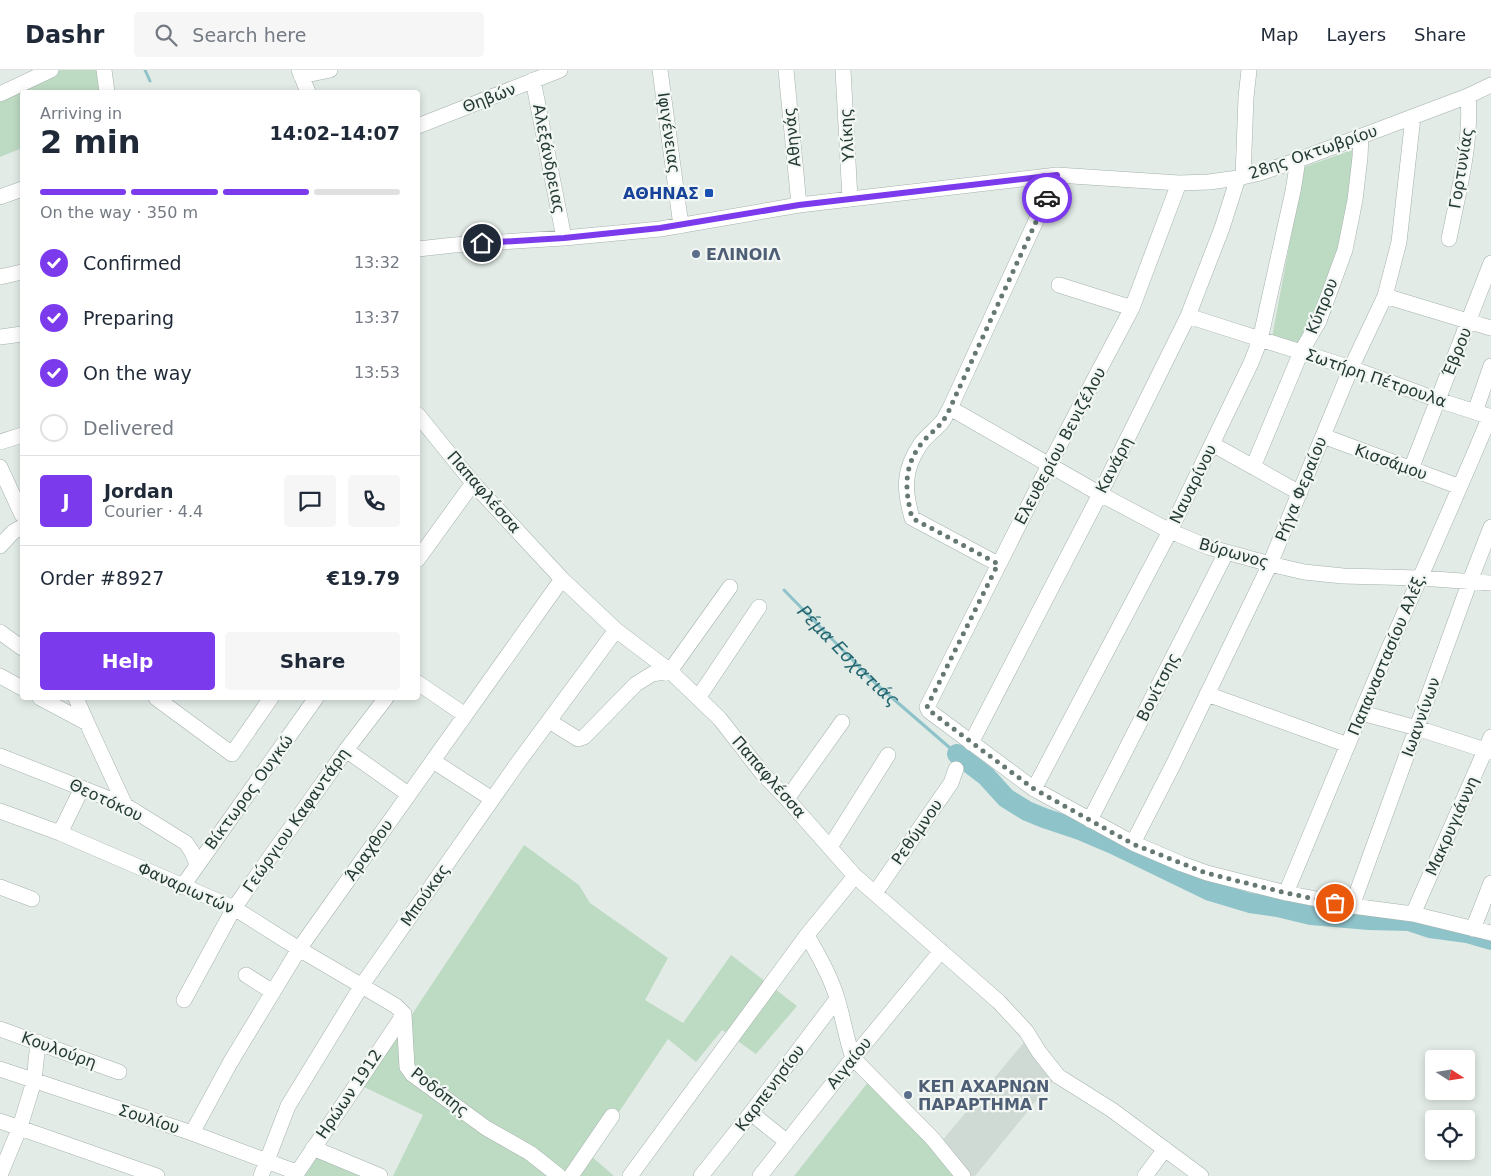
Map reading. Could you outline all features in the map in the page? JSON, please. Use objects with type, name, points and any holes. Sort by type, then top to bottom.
[{"type":"street","points":[[0,94],[51,70]]},
{"type":"street","points":[[104,70],[107,90]]},
{"type":"street","points":[[307,90],[300,73],[330,70]]},
{"type":"street","name":"Θηβών","points":[[420,125],[560,70]]},
{"type":"street","name":"Ιφιγένειας","points":[[660,70],[682,226]]},
{"type":"street","name":"Αθηνάς","points":[[786,70],[799,205]]},
{"type":"street","name":"Υλίκης","points":[[843,70],[850,199]]},
{"type":"street","name":"Κανάρη","points":[[971,743],[1100,494],[1188,316],[1240,178],[1249,70]]},
{"type":"street","name":"Αλεξάνδρειας","points":[[533,80],[564,238]]},
{"type":"street","name":"28ης Οκτωβρίου","points":[[420,249],[454,244],[564,238],[682,226],[799,205],[1057,175],[1180,183],[1240,178],[1298,160],[1468,96],[1491,85]]},
{"type":"street","name":"Γορτυνίας","points":[[1449,240],[1464,159],[1469,115],[1468,96]]},
{"type":"street","name":"Ρήγα Φεραίου","points":[[1133,844],[1270,564],[1351,368],[1385,296],[1399,242],[1413,116]]},
{"type":"street","name":"Κύπρου","points":[[1253,467],[1301,352],[1319,321],[1345,250],[1355,200],[1361,136]]},
{"type":"street","name":"Ναυαρίνου","points":[[1034,789],[1170,532],[1251,364],[1260,340],[1293,191],[1298,160]]},
{"type":"street","points":[[998,564],[912,518],[906,489],[906,478],[912,459],[920,445],[942,422],[950,408],[1057,175]]},
{"type":"street","name":"Ελευθερίου Βενιζέλου","points":[[971,743],[929,710],[928,704],[1049,465],[1132,308],[1180,183]]},
{"type":"street","points":[[0,197],[20,193]]},
{"type":"street","name":"Έβρου","points":[[1411,469],[1491,263]]},
{"type":"street","points":[[0,277],[20,272]]},
{"type":"street","points":[[1058,285],[1132,308]]},
{"type":"street","points":[[1385,296],[1491,328]]},
{"type":"street","name":"Σωτήρη Πέτρουλα","points":[[1188,316],[1351,368],[1490,417]]},
{"type":"street","points":[[0,337],[20,334]]},
{"type":"street","points":[[1475,412],[1491,366]]},
{"type":"street","name":"Βύρωνος","points":[[950,408],[1170,532],[1226,553],[1299,571],[1343,576],[1420,578],[1491,583]]},
{"type":"street","name":"Παπαναστασίου Αλέξ.","points":[[1286,893],[1490,417]]},
{"type":"street","name":"Παπαφλέσσα","points":[[420,420],[473,483],[562,578],[616,630],[670,670],[720,719],[762,773],[855,876],[999,1002],[1026,1031],[1039,1052],[1058,1076],[1112,1110],[1200,1176]]},
{"type":"street","points":[[0,442],[20,436]]},
{"type":"street","name":"Κισσάμου","points":[[1322,436],[1460,488]]},
{"type":"street","points":[[1212,444],[1300,493]]},
{"type":"street","points":[[0,467],[20,505]]},
{"type":"street","points":[[420,556],[473,483]]},
{"type":"street","name":"Ιωαννίνων","points":[[1352,906],[1491,527]]},
{"type":"street","points":[[0,546],[13,532],[20,528]]},
{"type":"street","name":"Βονίτσης","points":[[1090,820],[1226,553]]},
{"type":"street","name":"Άραχθου","points":[[192,1133],[230,1064],[299,949],[562,578]]},
{"type":"street","points":[[549,721],[578,739],[584,737],[636,684],[652,674],[670,670],[730,587]]},
{"type":"street","points":[[698,698],[759,607]]},
{"type":"street","name":"Μπούκας","points":[[261,1176],[288,1106],[362,985],[492,799],[616,630]]},
{"type":"street","points":[[0,632],[20,647]]},
{"type":"street","points":[[0,676],[20,687]]},
{"type":"street","points":[[420,684],[465,715]]},
{"type":"street","points":[[1207,694],[1348,745]]},
{"type":"street","points":[[44,700],[87,722]]},
{"type":"street","points":[[77,700],[125,805]]},
{"type":"street","points":[[159,700],[232,754],[270,700]]},
{"type":"street","name":"Βίκτωρος Ουγκώ","points":[[182,887],[315,700]]},
{"type":"street","name":"Γεώργιου Καφαντάρη","points":[[184,1000],[234,908],[346,750],[384,700]]},
{"type":"street","points":[[1362,712],[1489,746]]},
{"type":"street","points":[[787,799],[842,722]]},
{"type":"street","points":[[971,743],[1034,789],[1133,844],[1206,873],[1286,893],[1352,906],[1413,914],[1491,933]]},
{"type":"street","name":"Μακρυγιάννη","points":[[1413,914],[1489,746]]},
{"type":"street","points":[[346,750],[408,794]]},
{"type":"street","points":[[830,847],[888,755]]},
{"type":"street","name":"Θεοτόκου","points":[[0,756],[125,805],[186,843],[197,864]]},
{"type":"street","points":[[434,761],[492,799]]},
{"type":"street","name":"Ρεθύμνου","points":[[874,892],[950,783],[956,769]]},
{"type":"street","points":[[60,833],[82,788]]},
{"type":"street","name":"Φαναριωτών","points":[[0,811],[60,833],[234,908],[299,949],[362,985]]},
{"type":"street","points":[[630,1176],[807,934],[855,876]]},
{"type":"street","points":[[1473,929],[1491,883]]},
{"type":"street","points":[[0,887],[32,899]]},
{"type":"street","points":[[807,934],[827,971],[837,999],[853,1058],[932,1138],[963,1176]]},
{"type":"street","name":"Αιγαίου","points":[[760,1176],[786,1141],[941,951]]},
{"type":"street","points":[[246,975],[273,992]]},
{"type":"street","points":[[362,985],[396,1006],[404,1014]]},
{"type":"street","name":"Καρπενησίου","points":[[701,1176],[837,999]]},
{"type":"street","name":"Ηρώων 1912","points":[[295,1174],[404,1014]]},
{"type":"street","name":"Ροδόπης","points":[[404,1014],[407,1067],[412,1074],[486,1128],[530,1153],[559,1176]]},
{"type":"street","name":"Κουλούρη","points":[[0,1029],[119,1072]]},
{"type":"street","points":[[0,1175],[20,1127],[34,1081],[38,1042]]},
{"type":"street","name":"Σουλίου","points":[[0,1069],[192,1133],[267,1160],[295,1174]]},
{"type":"street","points":[[751,1113],[786,1141]]},
{"type":"street","points":[[571,1176],[612,1116]]},
{"type":"street","points":[[0,1121],[157,1176]]},
{"type":"street","points":[[313,1148],[380,1176]]},
{"type":"street","points":[[1145,1176],[1165,1149]]},
{"type":"shaded area","points":[[1026,1040],[1054,1079],[975,1176],[967,1176],[942,1141]]},
{"type":"green space","points":[[56,70],[111,70],[114,90],[20,90],[20,149],[0,157],[0,98]]},
{"type":"green space","points":[[1352,150],[1353,174],[1346,225],[1330,276],[1303,343],[1272,337],[1304,167]]},
{"type":"green space","points":[[524,845],[579,885],[590,903],[668,958],[645,1000],[683,1023],[731,955],[797,1006],[756,1054],[722,1030],[696,1062],[668,1039],[590,1155],[614,1176],[393,1176],[423,1115],[364,1087]]},
{"type":"green space","points":[[877,1071],[942,1141],[967,1176],[794,1176]]},
{"type":"green space","points":[[313,1155],[368,1176],[302,1176]]},
{"type":"waterway","name":"Ρέμα Εσχατιάς","points":[[145,70],[150,81]]},
{"type":"waterway","name":"Ρέμα Εσχατιάς","points":[[784,590],[875,683],[957,754]]},
{"type":"waterway","name":"Ρέμα Εσχατιάς","points":[[957,754],[986,776],[1006,798],[1027,811],[1113,844],[1210,891],[1250,903],[1311,915],[1409,921],[1430,928],[1467,933],[1491,940]]},
{"type":"way so far","points":[[1047,198],[950,408],[942,422],[920,445],[912,459],[906,478],[907,500],[912,518],[998,564],[927,707],[971,743],[1034,789],[1133,844],[1206,873],[1335,903]]},
{"type":"place","name":"ΑΘΗΝΑΣ","points":[[709,193]]},
{"type":"place","name":"ΕΛΙΝΟΙΛ","points":[[696,254]]},
{"type":"place","name":"ΚΕΠ ΑΧΑΡΝΩΝ ΠΑΡΑΡΤΗΜΑ Γ","points":[[908,1095]]},
{"type":"route","points":[[482,243],[564,238],[682,226],[799,205],[1057,175],[1047,198]]}]
